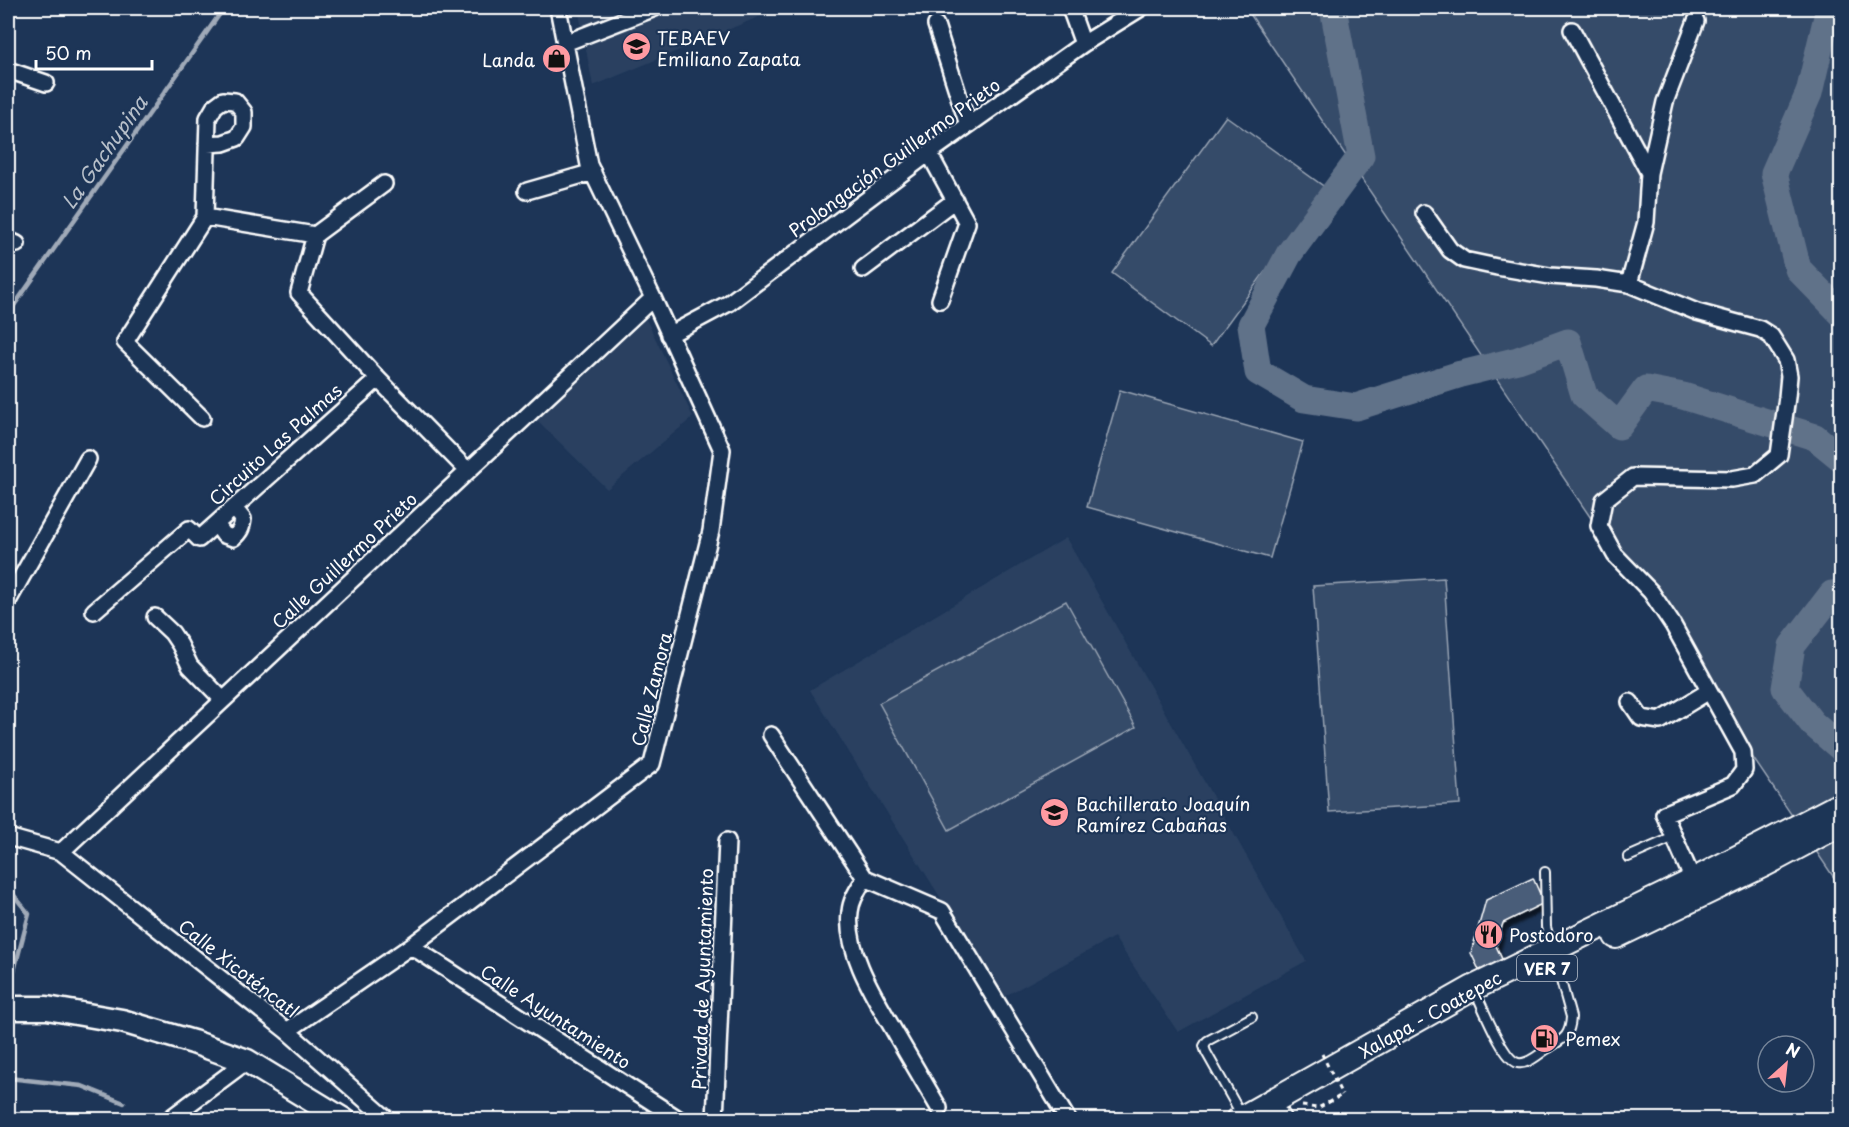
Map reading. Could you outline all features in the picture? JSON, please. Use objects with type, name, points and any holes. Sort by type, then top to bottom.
[{"type":"main road","name":"VER 7","points":[[1828,823],[1842,804]]},
{"type":"main road","name":"Xalapa - Coatepec","points":[[1241,1119],[1476,994],[1554,957],[1689,883],[1828,823]]},
{"type":"main road","name":"Xalapa - Coatepec","points":[[1554,957],[1650,921],[1765,864],[1828,823]]},
{"type":"main road","name":"Xalapa - Coatepec","points":[[1284,1115],[1476,994]]},
{"type":"main road","points":[[8,1008],[47,1008],[122,1021],[193,1041],[247,1061],[344,1119]]},
{"type":"street","name":"Calle Zamora","points":[[288,1031],[411,946],[652,764],[711,531],[722,450],[589,165],[558,8]]},
{"type":"street","points":[[565,43],[655,8]]},
{"type":"street","points":[[1070,8],[1083,44]]},
{"type":"street","name":"Prolongación Guillermo Prieto","points":[[669,334],[729,303],[968,125],[1083,44],[1141,8]]},
{"type":"street","points":[[1629,284],[1646,222],[1649,173],[1665,102],[1696,21]]},
{"type":"street","points":[[936,25],[968,125]]},
{"type":"street","points":[[1572,30],[1649,173]]},
{"type":"street","points":[[8,70],[46,83]]},
{"type":"street","points":[[202,418],[125,342],[205,217],[207,144]]},
{"type":"street","points":[[929,153],[967,223],[940,300]]},
{"type":"street","points":[[527,191],[593,172]]},
{"type":"street","points":[[384,184],[315,235],[299,293],[378,379],[468,471]]},
{"type":"street","points":[[863,269],[955,200]]},
{"type":"street","points":[[1424,213],[1450,250],[1464,260],[1550,276],[1629,284],[1697,312],[1760,328],[1771,336],[1786,360],[1789,376],[1779,455],[1755,475],[1732,479],[1632,477],[1604,500],[1599,526],[1615,555],[1652,592],[1673,625],[1743,752],[1744,770],[1733,785],[1664,814],[1689,871],[1689,883]]},
{"type":"street","points":[[205,217],[315,235]]},
{"type":"street","name":"Calle Guillermo Prieto","points":[[61,852],[653,298]]},
{"type":"street","name":"Circuito Las Palmas","points":[[94,611],[189,529],[199,539],[378,379]]},
{"type":"street","points":[[8,601],[88,459]]},
{"type":"street","points":[[216,524],[224,535],[232,538],[238,534],[242,528],[243,519],[234,508]]},
{"type":"street","points":[[154,617],[172,633],[190,666],[223,700]]},
{"type":"street","points":[[1630,702],[1641,718],[1660,721],[1709,691]]},
{"type":"street","points":[[771,735],[865,878],[942,911],[1068,1119]]},
{"type":"street","points":[[8,837],[61,852]]},
{"type":"street","name":"Privada de Ayuntamiento","points":[[715,1119],[727,841]]},
{"type":"street","name":"Calle Xicoténcatl","points":[[61,852],[288,1031],[388,1119]]},
{"type":"street","points":[[865,878],[852,901],[849,912],[850,930],[858,961],[868,984],[939,1108]]},
{"type":"street","name":"Calle Ayuntamiento","points":[[411,946],[680,1119]]},
{"type":"street","points":[[168,1119],[247,1061]]},
{"type":"lane","points":[[1628,857],[1674,837]]},
{"type":"lane","points":[[1476,994],[1494,1033],[1510,1059],[1518,1063],[1527,1062],[1564,1039],[1570,1029],[1571,1017],[1546,927],[1545,872]]},
{"type":"lane","points":[[1241,1119],[1204,1046],[1207,1041],[1252,1017]]},
{"type":"path","points":[[1284,1115],[1318,1108],[1342,1095],[1322,1054]]},
{"type":"shaded area","name":"TEBAEV Emiliano Zapata","points":[[578,8],[780,8],[593,86]]},
{"type":"shaded area","points":[[1246,8],[1841,8],[1841,888]]},
{"type":"shaded area","points":[[1226,116],[1326,188],[1211,346],[1112,273]]},
{"type":"shaded area","points":[[646,319],[693,417],[607,489],[537,420]]},
{"type":"shaded area","points":[[1120,390],[1303,442],[1270,558],[1087,507]]},
{"type":"shaded area","name":"Bachillerato Joaquín Ramírez Cabañas","points":[[1066,538],[1306,961],[1178,1032],[1114,937],[1003,997],[810,690]]},
{"type":"shaded area","points":[[1444,578],[1460,804],[1329,812],[1313,586]]},
{"type":"shaded area","points":[[1066,601],[1136,727],[949,830],[879,703]]},
{"type":"building","name":"Postodoro","points":[[1533,878],[1544,903],[1503,923],[1496,946],[1502,959],[1480,972],[1471,953],[1486,900]]},
{"type":"waterway","name":"La Gachupina","points":[[8,314],[224,8]]},
{"type":"waterway","points":[[1333,8],[1361,156],[1289,254],[1251,325],[1258,372],[1304,399],[1356,407],[1461,374],[1518,360],[1568,342],[1584,395],[1619,426],[1646,389],[1683,396],[1815,437],[1842,459]]},
{"type":"waterway","points":[[1829,8],[1809,93],[1774,173],[1798,269],[1842,314]]},
{"type":"waterway","points":[[1842,593],[1832,594],[1792,646],[1785,688],[1812,723],[1842,749]]},
{"type":"waterway","name":"La Gachupina","points":[[8,888],[29,914],[8,994]]},
{"type":"waterway","name":"La Gachupina","points":[[8,1078],[82,1086],[124,1103]]},
{"type":"place","name":"TEBAEV Emiliano Zapata","points":[[636,47]]},
{"type":"place","name":"Landa","points":[[556,59]]},
{"type":"place","name":"Bachillerato Joaquín Ramírez Cabañas","points":[[1055,813]]},
{"type":"place","name":"Postodoro","points":[[1488,934]]},
{"type":"place","name":"Pemex","points":[[1544,1038]]}]
